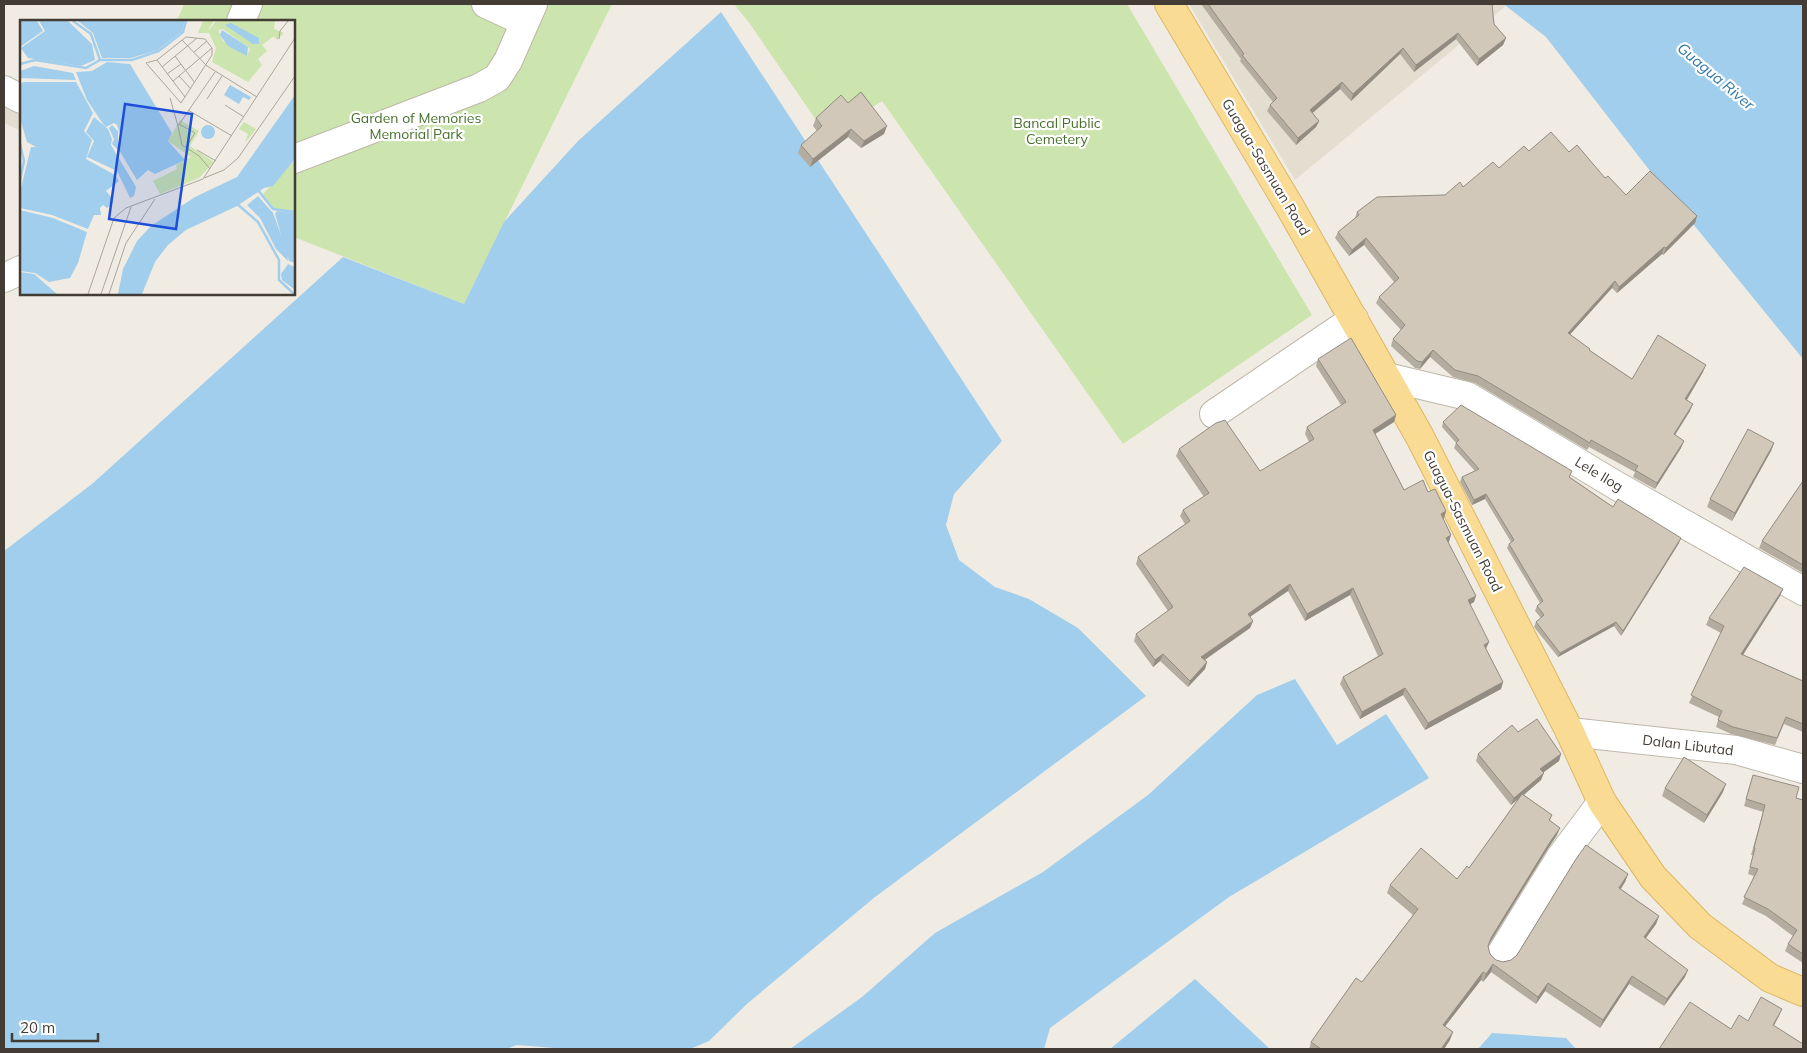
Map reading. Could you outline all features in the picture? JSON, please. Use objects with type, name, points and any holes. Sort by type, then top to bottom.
[{"type":"main road","name":"Guagua-Sasmuan Road","points":[[1169,4],[1290,206],[1424,445],[1570,732],[1602,802],[1653,878],[1700,926],[1770,978],[1803,992]]},
{"type":"street","points":[[241,20],[248,4]]},
{"type":"street","points":[[295,159],[479,88],[498,78],[508,62],[529,13],[486,4]]},
{"type":"street","points":[[4,90],[20,98]]},
{"type":"street","points":[[4,278],[20,270]]},
{"type":"street","points":[[1214,414],[1354,319]]},
{"type":"street","name":"Lele Ilog","points":[[1386,377],[1467,396],[1617,486],[1803,591]]},
{"type":"street","name":"Dalan Libutad","points":[[1570,732],[1736,750],[1803,769]]},
{"type":"street","points":[[1501,954],[1560,858],[1602,802]]},
{"type":"shaded area","points":[[1189,4],[1505,4],[1506,6],[1295,180]]},
{"type":"shaded area","points":[[4,82],[20,90],[20,131],[4,123]]},
{"type":"green space","name":"Garden of Memories Memorial Park","points":[[184,4],[612,4],[464,304],[295,237],[295,20],[177,20]]},
{"type":"green space","name":"Bancal Public Cemetery","points":[[734,4],[1127,4],[1312,315],[1123,444],[882,101],[827,136],[750,24]]},
{"type":"water","name":"Guagua River","points":[[1505,4],[1803,4],[1803,359],[1654,176],[1546,37]]},
{"type":"water","points":[[721,12],[1002,441],[954,494],[946,525],[959,560],[995,587],[1029,599],[1078,628],[1146,696],[875,897],[748,1003],[709,1041],[690,1049],[567,1049],[517,1045],[506,1049],[4,1049],[4,551],[92,484],[343,257],[464,304],[504,222],[578,141]]},
{"type":"water","points":[[1295,679],[1337,745],[1386,714],[1429,778],[1229,897],[1050,1028],[1044,1049],[790,1049],[862,997],[935,933],[1043,872],[1148,795],[1257,695]]},
{"type":"water","points":[[1195,979],[1270,1049],[1110,1049]]},
{"type":"water","points":[[1492,1033],[1566,1038],[1576,1049],[1478,1049]]},
{"type":"building","points":[[1208,4],[1492,4],[1494,24],[1506,38],[1479,59],[1458,33],[1416,65],[1403,48],[1353,94],[1342,82],[1310,110],[1319,121],[1298,138],[1270,105],[1277,98],[1242,55],[1244,54]]},
{"type":"building","points":[[861,92],[887,126],[864,141],[851,129],[813,159],[801,145],[822,126],[816,118],[841,95],[848,103]]},
{"type":"building","points":[[1551,132],[1569,152],[1577,145],[1605,178],[1608,176],[1626,195],[1650,171],[1697,216],[1666,248],[1664,247],[1619,287],[1615,281],[1568,333],[1589,350],[1632,379],[1658,335],[1706,365],[1685,399],[1693,404],[1674,434],[1684,441],[1657,483],[1635,470],[1638,466],[1591,440],[1590,443],[1478,376],[1455,370],[1433,350],[1422,362],[1417,361],[1393,339],[1405,325],[1379,297],[1399,278],[1366,238],[1352,250],[1338,232],[1359,215],[1357,212],[1377,197],[1445,195],[1460,182],[1463,187],[1493,162],[1499,168],[1524,146],[1529,151]]},
{"type":"building","points":[[1351,338],[1396,415],[1373,430],[1404,490],[1423,480],[1428,492],[1435,489],[1446,511],[1441,514],[1451,535],[1446,538],[1476,596],[1468,600],[1489,642],[1484,645],[1503,682],[1428,723],[1405,688],[1362,712],[1343,677],[1383,654],[1353,588],[1307,614],[1290,584],[1248,614],[1253,621],[1201,657],[1207,662],[1190,681],[1163,654],[1155,660],[1136,634],[1173,607],[1138,557],[1190,521],[1183,510],[1209,493],[1179,449],[1216,423],[1225,420],[1260,471],[1314,439],[1307,427],[1346,402],[1318,359]]},
{"type":"building","points":[[1461,405],[1572,471],[1569,477],[1613,507],[1618,499],[1681,538],[1623,631],[1616,622],[1560,653],[1536,622],[1544,615],[1537,606],[1543,601],[1509,544],[1514,540],[1486,494],[1474,500],[1462,477],[1479,469],[1456,443],[1459,440],[1443,422]]},
{"type":"building","points":[[1748,429],[1774,443],[1735,513],[1710,499]]},
{"type":"building","points":[[1803,481],[1803,565],[1762,541]]},
{"type":"building","points":[[1744,567],[1783,589],[1741,654],[1803,681],[1803,724],[1786,717],[1777,738],[1733,727],[1718,720],[1722,711],[1691,695],[1724,626],[1709,618]]},
{"type":"building","points":[[1537,719],[1561,754],[1540,769],[1544,773],[1514,798],[1478,754],[1512,725],[1518,732]]},
{"type":"building","points":[[1684,757],[1726,784],[1707,815],[1665,788]]},
{"type":"building","points":[[1753,775],[1799,787],[1796,798],[1803,800],[1803,954],[1788,944],[1797,930],[1768,909],[1744,897],[1758,869],[1750,867],[1765,805],[1746,799]]},
{"type":"building","points":[[1522,794],[1552,815],[1549,820],[1560,828],[1491,938],[1488,946],[1490,954],[1496,960],[1503,962],[1511,960],[1517,955],[1586,845],[1628,874],[1619,888],[1659,916],[1644,937],[1688,970],[1667,999],[1632,976],[1603,1020],[1548,983],[1538,997],[1493,964],[1486,974],[1483,972],[1443,1025],[1453,1032],[1441,1049],[1321,1049],[1311,1042],[1356,978],[1362,982],[1418,909],[1390,885],[1421,848],[1457,879],[1467,866],[1469,868]]},
{"type":"building","points":[[1761,997],[1782,1009],[1773,1025],[1803,1044],[1803,1049],[1659,1049],[1690,1002],[1731,1029],[1739,1015],[1748,1021]]}]
